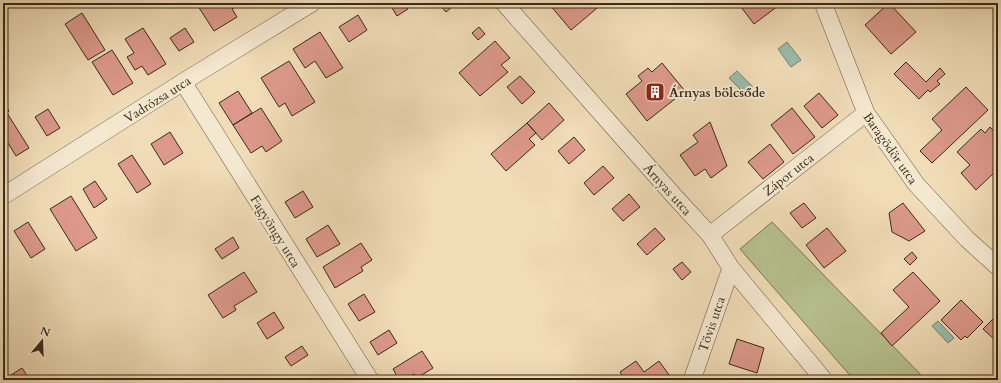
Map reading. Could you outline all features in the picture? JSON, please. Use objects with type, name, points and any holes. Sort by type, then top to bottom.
[{"type":"street","name":"Vadrózsa utca","points":[[3,196],[183,82],[312,3]]},
{"type":"street","name":"Árnyas utca","points":[[504,3],[710,235],[731,268],[824,380]]},
{"type":"street","name":"Baragödör utca","points":[[823,3],[866,113],[916,184],[967,239],[998,267]]},
{"type":"street","name":"Fagyöngy utca","points":[[183,82],[370,380]]},
{"type":"street","name":"Zápor utca","points":[[710,235],[866,113]]},
{"type":"street","name":"Tövis utca","points":[[692,380],[731,268]]},
{"type":"green space","points":[[772,222],[926,380],[854,380],[740,249]]},
{"type":"shaded area","points":[[787,42],[801,60],[791,67],[778,49]]},
{"type":"shaded area","points":[[737,71],[753,87],[745,94],[729,78]]},
{"type":"shaded area","points":[[938,321],[954,338],[948,343],[932,326]]},
{"type":"building","points":[[196,3],[242,3],[232,9],[237,17],[214,31]]},
{"type":"building","points":[[389,3],[405,3],[408,9],[397,16]]},
{"type":"building","points":[[438,3],[457,3],[446,12]]},
{"type":"building","points":[[553,3],[603,3],[571,30],[550,5]]},
{"type":"building","points":[[738,3],[782,3],[754,24]]},
{"type":"building","points":[[889,3],[916,32],[891,54],[865,25]]},
{"type":"building","points":[[82,13],[105,50],[88,60],[65,24]]},
{"type":"building","points":[[358,15],[367,30],[349,42],[339,27]]},
{"type":"building","points":[[479,27],[485,34],[478,40],[472,33]]},
{"type":"building","points":[[143,28],[166,64],[148,75],[142,66],[135,70],[127,57],[134,53],[125,39]]},
{"type":"building","points":[[185,28],[194,42],[179,51],[170,38]]},
{"type":"building","points":[[320,32],[343,68],[326,78],[315,61],[305,68],[293,49]]},
{"type":"building","points":[[495,41],[510,58],[501,65],[508,72],[480,96],[459,73]]},
{"type":"building","points":[[112,50],[133,83],[113,95],[92,62]]},
{"type":"building","points":[[289,61],[315,102],[292,116],[285,103],[279,107],[261,78]]},
{"type":"building","points":[[906,62],[926,82],[940,68],[945,74],[937,81],[940,84],[930,92],[928,90],[919,99],[894,74]]},
{"type":"building","name":"Árnyas bölcsőde","points":[[662,63],[685,91],[647,121],[626,94],[642,81],[638,76],[648,68],[652,72]]},
{"type":"building","points":[[520,76],[535,92],[522,104],[507,87]]},
{"type":"building","points":[[966,87],[988,110],[932,163],[920,151],[942,130],[932,119]]},
{"type":"building","points":[[238,91],[252,113],[233,125],[219,103]]},
{"type":"building","points":[[819,93],[838,115],[822,128],[804,106]]},
{"type":"building","points":[[3,101],[9,111],[7,113],[29,148],[16,156],[3,135]]},
{"type":"building","points":[[549,103],[564,120],[542,140],[527,123]]},
{"type":"building","points":[[261,108],[282,141],[266,152],[262,146],[251,153],[233,125]]},
{"type":"building","points":[[792,108],[815,137],[793,154],[771,125]]},
{"type":"building","points":[[48,109],[60,128],[47,136],[35,117]]},
{"type":"building","points":[[710,122],[727,166],[711,178],[705,169],[695,176],[680,155],[698,142],[693,135]]},
{"type":"building","points":[[527,123],[536,133],[529,139],[535,145],[506,171],[491,154]]},
{"type":"building","points":[[990,127],[998,136],[998,169],[976,190],[961,173],[970,165],[957,152],[981,129],[985,133]]},
{"type":"building","points":[[170,132],[183,153],[164,165],[151,144]]},
{"type":"building","points":[[574,137],[585,150],[569,164],[558,151]]},
{"type":"building","points":[[770,144],[784,162],[763,179],[748,162]]},
{"type":"building","points":[[132,155],[151,184],[137,193],[118,164]]},
{"type":"building","points":[[603,166],[614,178],[594,195],[584,183]]},
{"type":"building","points":[[95,181],[107,199],[94,208],[83,189]]},
{"type":"building","points":[[303,191],[313,207],[295,218],[285,202]]},
{"type":"building","points":[[629,194],[640,207],[623,221],[612,209]]},
{"type":"building","points":[[71,196],[97,238],[76,251],[50,209]]},
{"type":"building","points":[[804,203],[816,218],[802,228],[790,213]]},
{"type":"building","points":[[903,203],[925,231],[909,241],[892,232],[889,213]]},
{"type":"building","points":[[28,222],[45,249],[31,258],[14,231]]},
{"type":"building","points":[[328,225],[340,244],[317,257],[306,239]]},
{"type":"building","points":[[655,228],[665,239],[647,255],[637,244]]},
{"type":"building","points":[[827,228],[846,251],[824,268],[806,245]]},
{"type":"building","points":[[233,237],[239,248],[222,259],[215,249]]},
{"type":"building","points":[[361,243],[372,260],[361,267],[363,271],[335,288],[323,267]]},
{"type":"building","points":[[912,252],[917,258],[910,265],[904,259]]},
{"type":"building","points":[[682,262],[691,272],[682,280],[673,269]]},
{"type":"building","points":[[244,272],[257,292],[234,306],[236,310],[223,318],[208,295]]},
{"type":"building","points":[[913,272],[940,301],[892,346],[881,333],[909,307],[893,290]]},
{"type":"building","points":[[364,294],[375,312],[359,321],[348,304]]},
{"type":"building","points":[[961,300],[983,322],[967,338],[965,336],[961,340],[941,320]]},
{"type":"building","points":[[274,312],[284,328],[267,339],[257,323]]},
{"type":"building","points":[[996,316],[998,318],[998,337],[995,340],[983,329]]},
{"type":"building","points":[[389,330],[397,343],[378,355],[370,342]]},
{"type":"building","points":[[737,339],[764,348],[757,373],[729,364]]},
{"type":"building","points":[[302,346],[308,355],[291,366],[285,357]]},
{"type":"building","points":[[422,351],[433,368],[417,378],[414,374],[404,380],[399,380],[393,369]]},
{"type":"building","points":[[636,361],[644,372],[659,361],[672,379],[625,380],[620,372]]},
{"type":"building","points":[[22,368],[30,380],[3,380]]},
{"type":"place","name":"Árnyas bölcsőde","points":[[655,92]]}]
